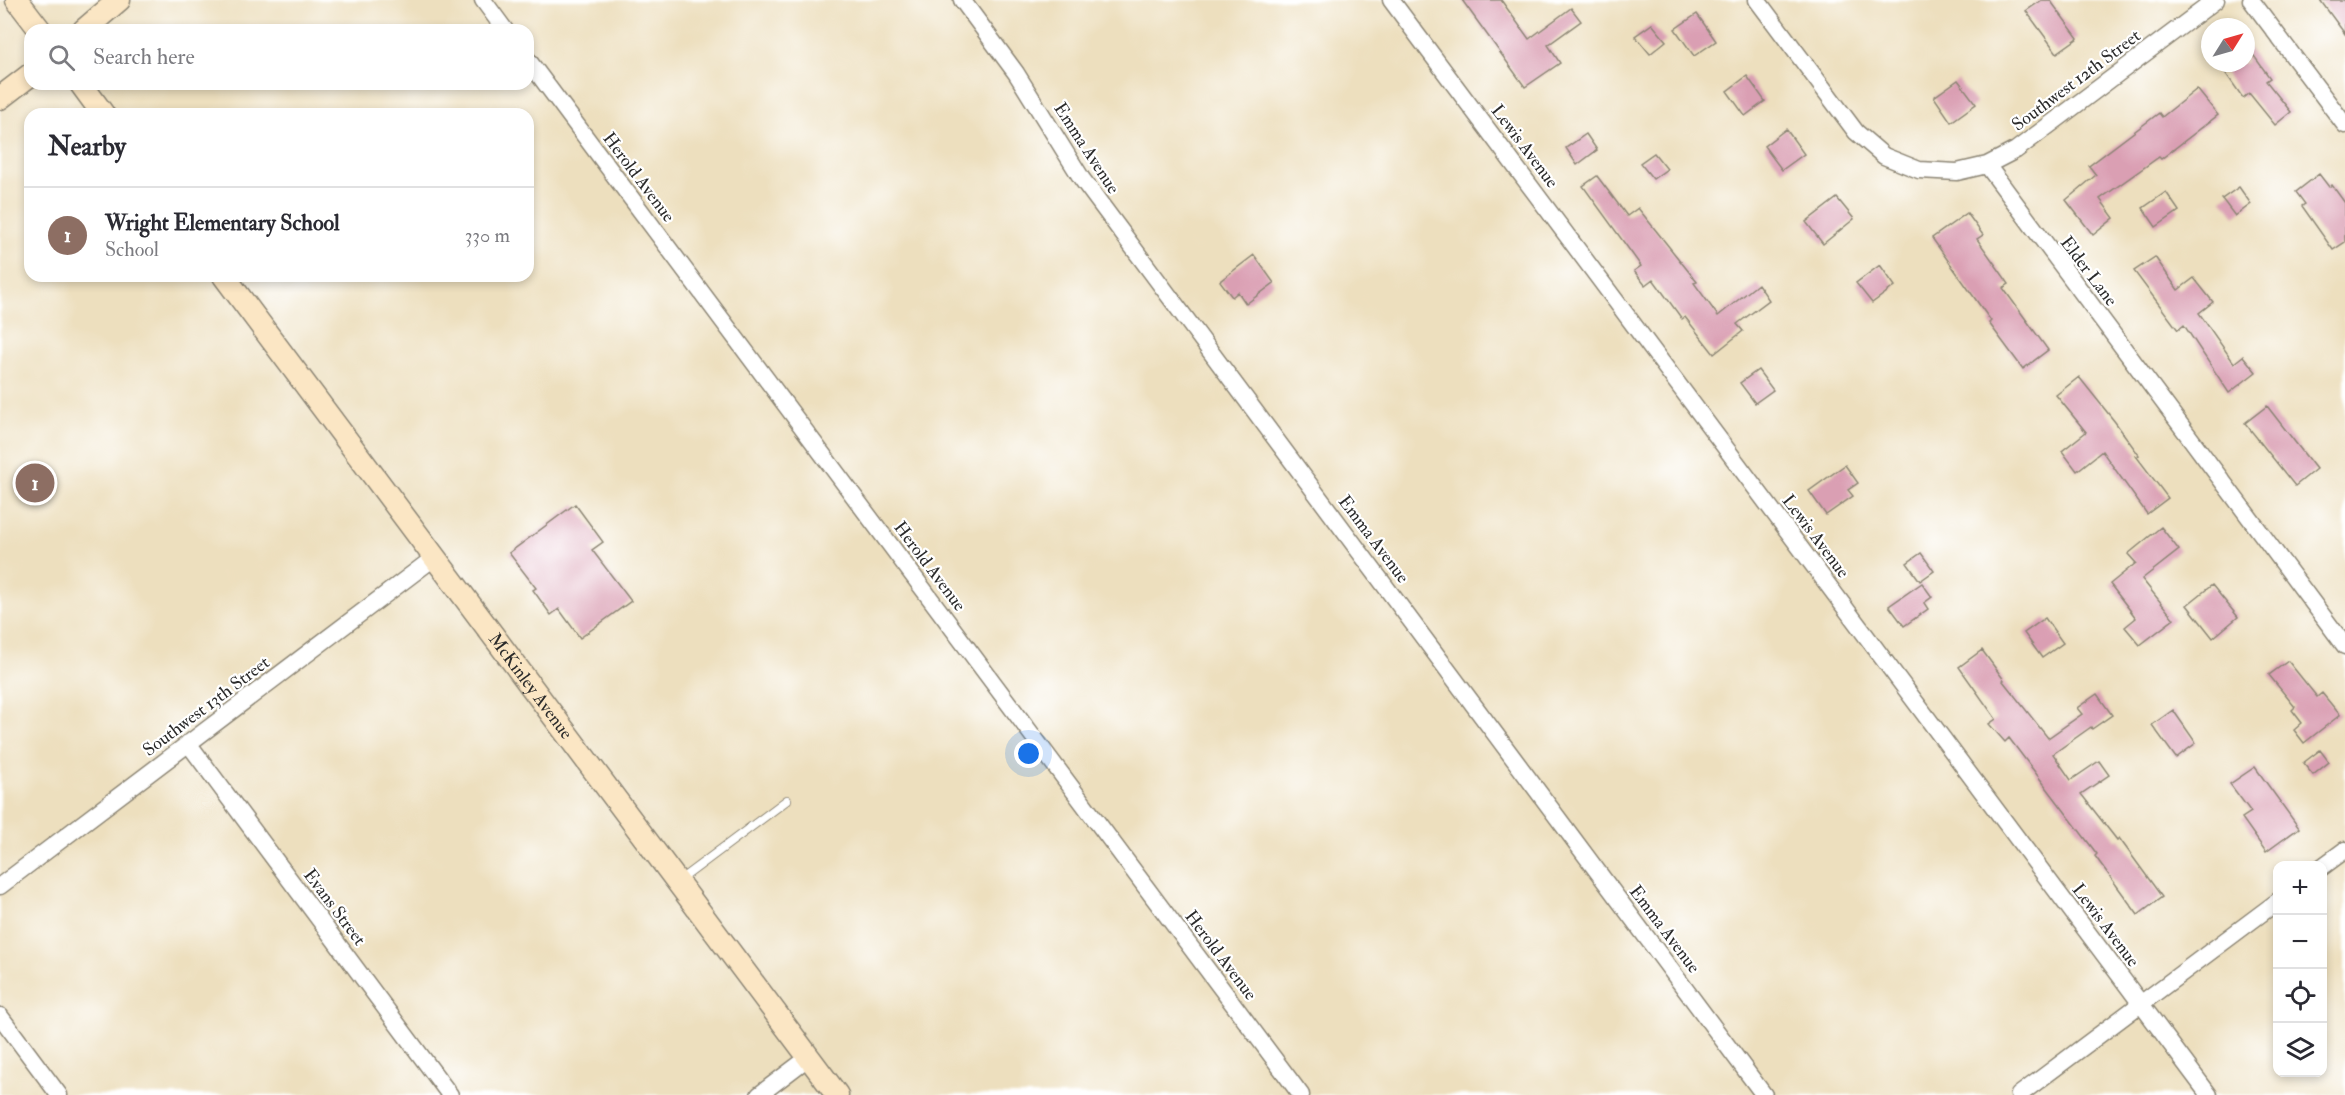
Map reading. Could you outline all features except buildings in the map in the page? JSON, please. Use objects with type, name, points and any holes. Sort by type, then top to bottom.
[{"type":"main road","points":[[17,0],[35,24]]},
{"type":"main road","points":[[91,24],[118,0]]},
{"type":"main road","points":[[0,98],[24,80]]},
{"type":"main road","points":[[85,90],[99,108]]},
{"type":"main road","name":"McKinley Avenue","points":[[229,282],[837,1095]]},
{"type":"street","points":[[483,0],[501,24]]},
{"type":"street","name":"Emma Avenue","points":[[962,0],[1016,73],[1082,179],[1764,1095]]},
{"type":"street","name":"Lewis Avenue","points":[[1391,0],[2209,1095]]},
{"type":"street","points":[[1757,0],[1856,132],[1884,156],[1919,170],[1957,172],[1987,165]]},
{"type":"street","name":"Southwest 12th Street","points":[[1987,165],[2016,150],[2216,0]]},
{"type":"street","points":[[2252,0],[2345,125]]},
{"type":"street","name":"Herold Avenue","points":[[534,68],[1301,1095]]},
{"type":"street","name":"Elder Lane","points":[[1987,165],[2345,646]]},
{"type":"street","name":"Southwest 13th Street","points":[[0,886],[435,557]]},
{"type":"street","name":"Evans Street","points":[[188,743],[450,1095]]},
{"type":"street","points":[[2327,863],[2345,850]]},
{"type":"street","points":[[2019,1095],[2273,904]]},
{"type":"street","points":[[0,1016],[59,1095]]},
{"type":"street","points":[[759,1095],[809,1057]]},
{"type":"lane","points":[[678,882],[787,800]]},
{"type":"place","name":"Wright Elementary School","points":[[35,483]]}]
